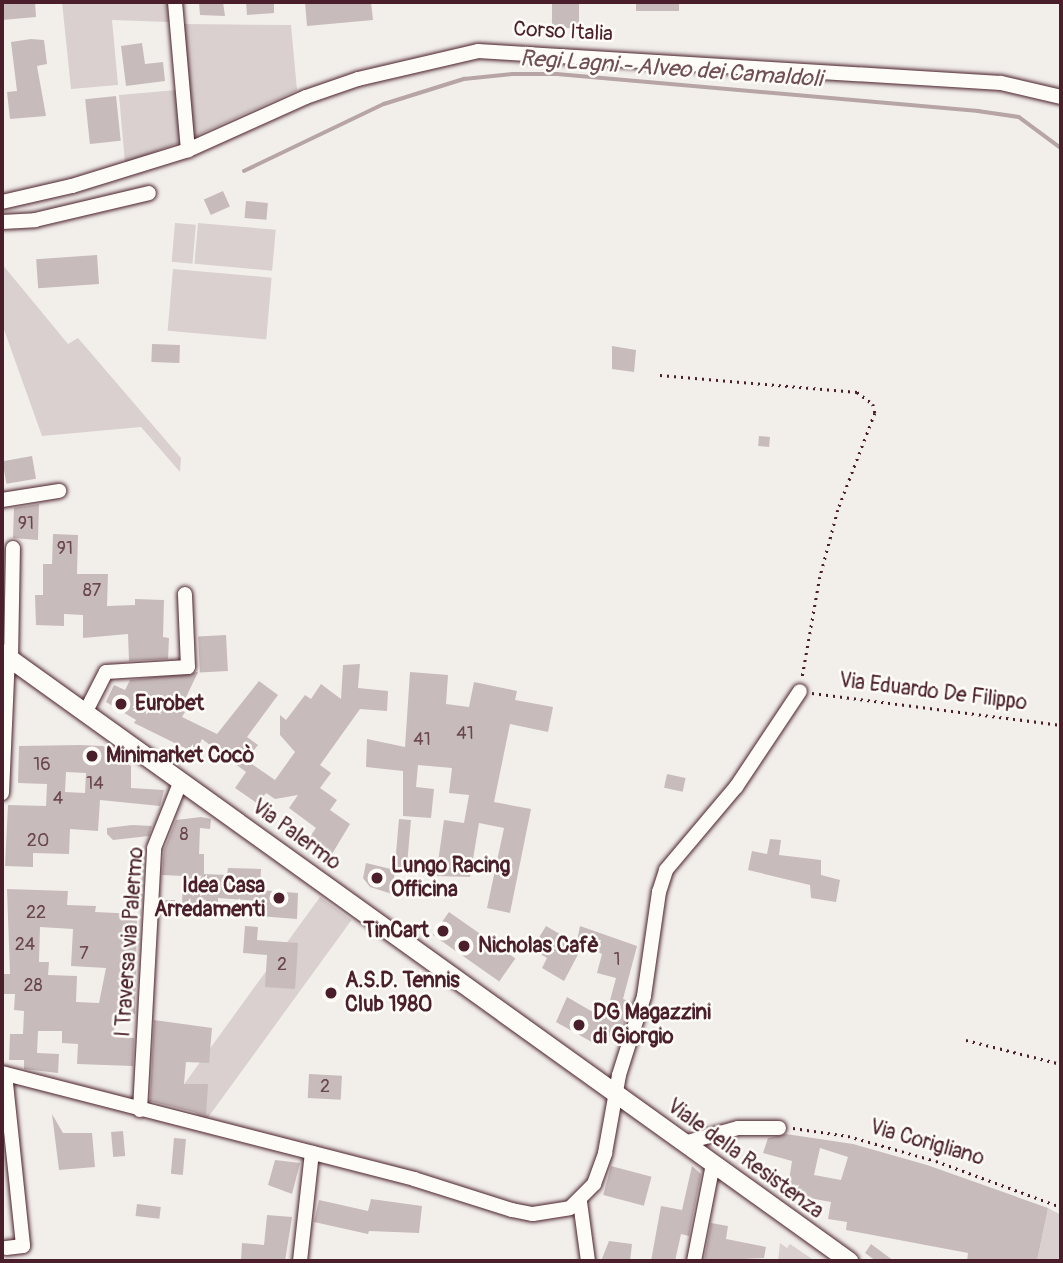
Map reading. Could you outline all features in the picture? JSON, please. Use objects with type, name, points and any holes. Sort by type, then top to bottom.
[{"type":"main road","name":"Via Palermo","points":[[7,657],[615,1093]]},
{"type":"main road","name":"Viale della Resistenza","points":[[615,1093],[849,1261]]},
{"type":"street","points":[[175,2],[188,150]]},
{"type":"street","name":"Corso Italia","points":[[2,202],[29,197],[188,150],[306,97],[478,51],[1001,83],[1061,97]]},
{"type":"street","points":[[2,222],[35,220],[149,193]]},
{"type":"street","points":[[29,197],[35,220]]},
{"type":"street","points":[[2,500],[60,491]]},
{"type":"street","points":[[2,793],[13,548]]},
{"type":"street","points":[[85,713],[106,672],[188,667],[185,594]]},
{"type":"street","points":[[6,1248],[23,1246],[3,1074],[312,1153],[533,1214],[559,1212],[580,1202],[600,1171],[615,1093],[644,996],[659,892],[666,870],[736,786],[800,691]]},
{"type":"street","name":"I Traversa via Palermo","points":[[140,1110],[154,848],[181,781]]},
{"type":"street","points":[[684,1143],[738,1128],[779,1128]]},
{"type":"street","points":[[300,1261],[312,1153]]},
{"type":"street","points":[[694,1261],[713,1164]]},
{"type":"street","points":[[580,1202],[588,1261]]},
{"type":"path","points":[[660,375],[857,392],[873,404],[873,422],[838,510],[820,577],[800,691]]},
{"type":"path","name":"Via Eduardo De Filippo","points":[[800,691],[1061,725]]},
{"type":"path","points":[[967,1040],[1061,1065]]},
{"type":"path","name":"Via Corigliano","points":[[779,1128],[816,1130],[880,1144],[987,1177],[1061,1207]]},
{"type":"shaded area","points":[[62,2],[168,2],[169,22],[112,20],[118,85],[71,89]]},
{"type":"shaded area","points":[[183,24],[291,25],[297,90],[193,137]]},
{"type":"shaded area","points":[[177,90],[181,142],[125,163],[119,95]]},
{"type":"shaded area","points":[[175,223],[196,225],[193,264],[172,262]]},
{"type":"shaded area","points":[[198,223],[276,230],[272,271],[194,264]]},
{"type":"shaded area","points":[[2,264],[68,344],[78,338],[181,458],[180,472],[141,427],[42,436],[2,324]]},
{"type":"shaded area","points":[[173,269],[272,278],[266,339],[168,331]]},
{"type":"shaded area","points":[[320,897],[352,920],[206,1121],[174,1098]]},
{"type":"shaded area","points":[[1048,1208],[1061,1215],[1061,1261],[1037,1261]]},
{"type":"shaded area","points":[[780,1243],[787,1248],[790,1244],[815,1261],[778,1261]]},
{"type":"building","points":[[2,2],[35,2],[36,17],[2,20]]},
{"type":"building","points":[[199,2],[223,2],[225,16],[200,15]]},
{"type":"building","points":[[246,2],[274,2],[274,13],[247,15]]},
{"type":"building","points":[[305,2],[371,2],[373,20],[307,26]]},
{"type":"building","points":[[552,2],[579,2],[579,28],[552,28]]},
{"type":"building","points":[[636,2],[679,2],[679,11],[636,11]]},
{"type":"building","points":[[44,40],[47,64],[37,66],[46,116],[10,119],[7,92],[17,91],[11,42]]},
{"type":"building","points":[[142,43],[145,64],[163,62],[165,81],[126,86],[121,46]]},
{"type":"building","points":[[116,96],[121,141],[90,144],[85,99]]},
{"type":"building","points":[[223,191],[230,207],[211,215],[204,200]]},
{"type":"building","points":[[246,201],[268,203],[266,220],[245,218]]},
{"type":"building","points":[[97,255],[99,284],[38,288],[36,259]]},
{"type":"building","points":[[152,344],[180,345],[179,363],[151,362]]},
{"type":"building","points":[[612,346],[636,350],[634,372],[612,369]]},
{"type":"building","points":[[759,436],[770,437],[769,447],[758,446]]},
{"type":"building","points":[[32,456],[36,479],[6,484],[2,461]]},
{"type":"building","points":[[39,504],[38,540],[13,538],[14,508]]},
{"type":"building","points":[[53,534],[78,535],[77,574],[108,574],[107,606],[135,605],[135,599],[164,600],[163,637],[169,638],[168,659],[129,661],[128,634],[83,638],[83,615],[64,614],[64,626],[36,625],[35,595],[43,595],[43,564],[52,564]]},
{"type":"building","points":[[226,635],[228,671],[200,672],[198,636]]},
{"type":"building","points":[[360,664],[358,688],[388,691],[387,711],[360,709],[320,765],[331,773],[320,788],[337,800],[330,810],[350,824],[332,854],[306,842],[316,828],[289,808],[298,795],[275,799],[266,793],[258,804],[235,788],[246,772],[202,739],[195,753],[134,723],[136,720],[106,702],[114,685],[125,690],[130,680],[198,672],[180,710],[185,712],[182,717],[217,734],[259,681],[278,695],[247,737],[258,745],[246,760],[275,780],[295,752],[280,735],[280,715],[286,720],[305,695],[311,699],[321,684],[341,699],[343,665]]},
{"type":"building","points":[[410,672],[448,675],[446,704],[469,707],[474,682],[517,691],[515,700],[553,707],[548,732],[510,724],[494,802],[531,809],[510,913],[487,908],[504,828],[479,823],[470,877],[436,876],[444,820],[464,823],[469,795],[449,793],[452,768],[418,765],[416,787],[434,789],[431,818],[403,816],[403,771],[366,767],[367,739],[405,747]]},
{"type":"building","points":[[19,746],[103,746],[131,766],[131,788],[164,790],[160,806],[100,800],[98,831],[70,829],[69,854],[33,853],[33,867],[5,866],[8,805],[46,806],[47,784],[18,783]],"holes":[[[66,772],[86,773],[85,793],[65,792]]]},
{"type":"building","points":[[667,774],[686,778],[683,792],[664,788]]},
{"type":"building","points":[[201,817],[211,819],[210,829],[200,828],[199,854],[204,854],[204,874],[227,875],[228,868],[261,869],[260,890],[298,893],[297,919],[259,916],[260,901],[218,898],[218,906],[182,905],[183,876],[162,875],[164,850],[176,820]]},
{"type":"building","points":[[399,819],[411,820],[407,871],[395,870]]},
{"type":"building","points":[[152,826],[149,836],[113,840],[107,834],[107,828]]},
{"type":"building","points":[[770,839],[781,840],[779,855],[821,860],[821,875],[840,880],[836,902],[811,898],[810,885],[748,870],[752,851],[767,854]]},
{"type":"building","points":[[366,863],[395,870],[392,894],[370,887],[363,878]]},
{"type":"building","points":[[7,889],[68,891],[67,905],[96,906],[95,912],[137,914],[135,1014],[115,1013],[114,1037],[134,1038],[133,1066],[77,1064],[78,1044],[62,1043],[62,1031],[38,1031],[37,1053],[59,1054],[58,1073],[24,1069],[24,1060],[9,1060],[10,1034],[23,1034],[24,1011],[14,1010],[15,994],[3,994],[4,974],[10,974]],"holes":[[[40,927],[73,929],[71,966],[106,968],[99,1003],[76,1002],[77,976],[48,975],[49,962],[39,962]]]},
{"type":"building","points":[[161,900],[176,900],[160,912]]},
{"type":"building","points":[[449,912],[515,958],[499,981],[433,935]]},
{"type":"building","points":[[245,926],[258,927],[257,940],[298,943],[295,989],[265,987],[267,955],[243,953]]},
{"type":"building","points":[[546,926],[582,947],[564,981],[542,968],[547,958],[532,949]]},
{"type":"building","points":[[580,926],[637,946],[623,999],[632,1002],[620,1039],[600,1033],[597,1045],[556,1022],[567,997],[605,1019],[616,978],[597,973],[602,954],[577,941]]},
{"type":"building","points":[[154,1020],[212,1028],[209,1063],[186,1062],[184,1084],[208,1084],[206,1115],[150,1101]]},
{"type":"building","points":[[309,1074],[342,1076],[341,1100],[308,1098]]},
{"type":"building","points":[[52,1114],[63,1133],[92,1133],[95,1167],[59,1170]]},
{"type":"building","points":[[123,1131],[125,1156],[113,1157],[111,1132]]},
{"type":"building","points":[[786,1134],[853,1144],[927,1165],[1048,1208],[1037,1261],[967,1261],[968,1253],[846,1230],[847,1222],[828,1219],[831,1202],[787,1194],[792,1161],[763,1153],[768,1138]],"holes":[[[820,1148],[848,1157],[841,1180],[814,1175]]]},
{"type":"building","points":[[174,1138],[186,1139],[183,1175],[171,1174]]},
{"type":"building","points":[[275,1160],[300,1163],[292,1194],[268,1185]]},
{"type":"building","points":[[611,1166],[652,1177],[644,1206],[603,1195]]},
{"type":"building","points":[[692,1166],[701,1174],[689,1236],[681,1234],[675,1261],[651,1261],[661,1206],[682,1210]]},
{"type":"building","points":[[371,1199],[422,1206],[419,1233],[369,1231],[368,1234],[314,1222],[319,1200],[368,1211]]},
{"type":"building","points":[[137,1204],[161,1207],[159,1219],[136,1216]]},
{"type":"building","points":[[267,1215],[292,1217],[285,1261],[241,1261],[242,1243],[264,1245]]},
{"type":"building","points":[[711,1223],[728,1226],[726,1239],[766,1247],[764,1258],[704,1261]]},
{"type":"building","points":[[609,1241],[632,1244],[630,1261],[601,1261]]},
{"type":"building","points":[[871,1244],[894,1261],[876,1261],[865,1253]]},
{"type":"waterway","name":"Regi Lagni - Alveo dei Camaldoli","points":[[244,171],[384,104],[464,79],[512,74],[557,74],[978,111],[1019,117],[1061,148]]},
{"type":"place","name":"Eurobet","points":[[121,704]]},
{"type":"place","name":"Minimarket Cocò","points":[[92,756]]},
{"type":"place","name":"Lungo Racing Officina","points":[[377,878]]},
{"type":"place","name":"Idea Casa Arredamenti","points":[[279,898]]},
{"type":"place","name":"TinCart","points":[[443,931]]},
{"type":"place","name":"Nicholas Cafè","points":[[464,946]]},
{"type":"place","name":"A.S.D. Tennis Club 1980","points":[[331,993]]},
{"type":"place","name":"DG Magazzini di Giorgio","points":[[579,1025]]}]
